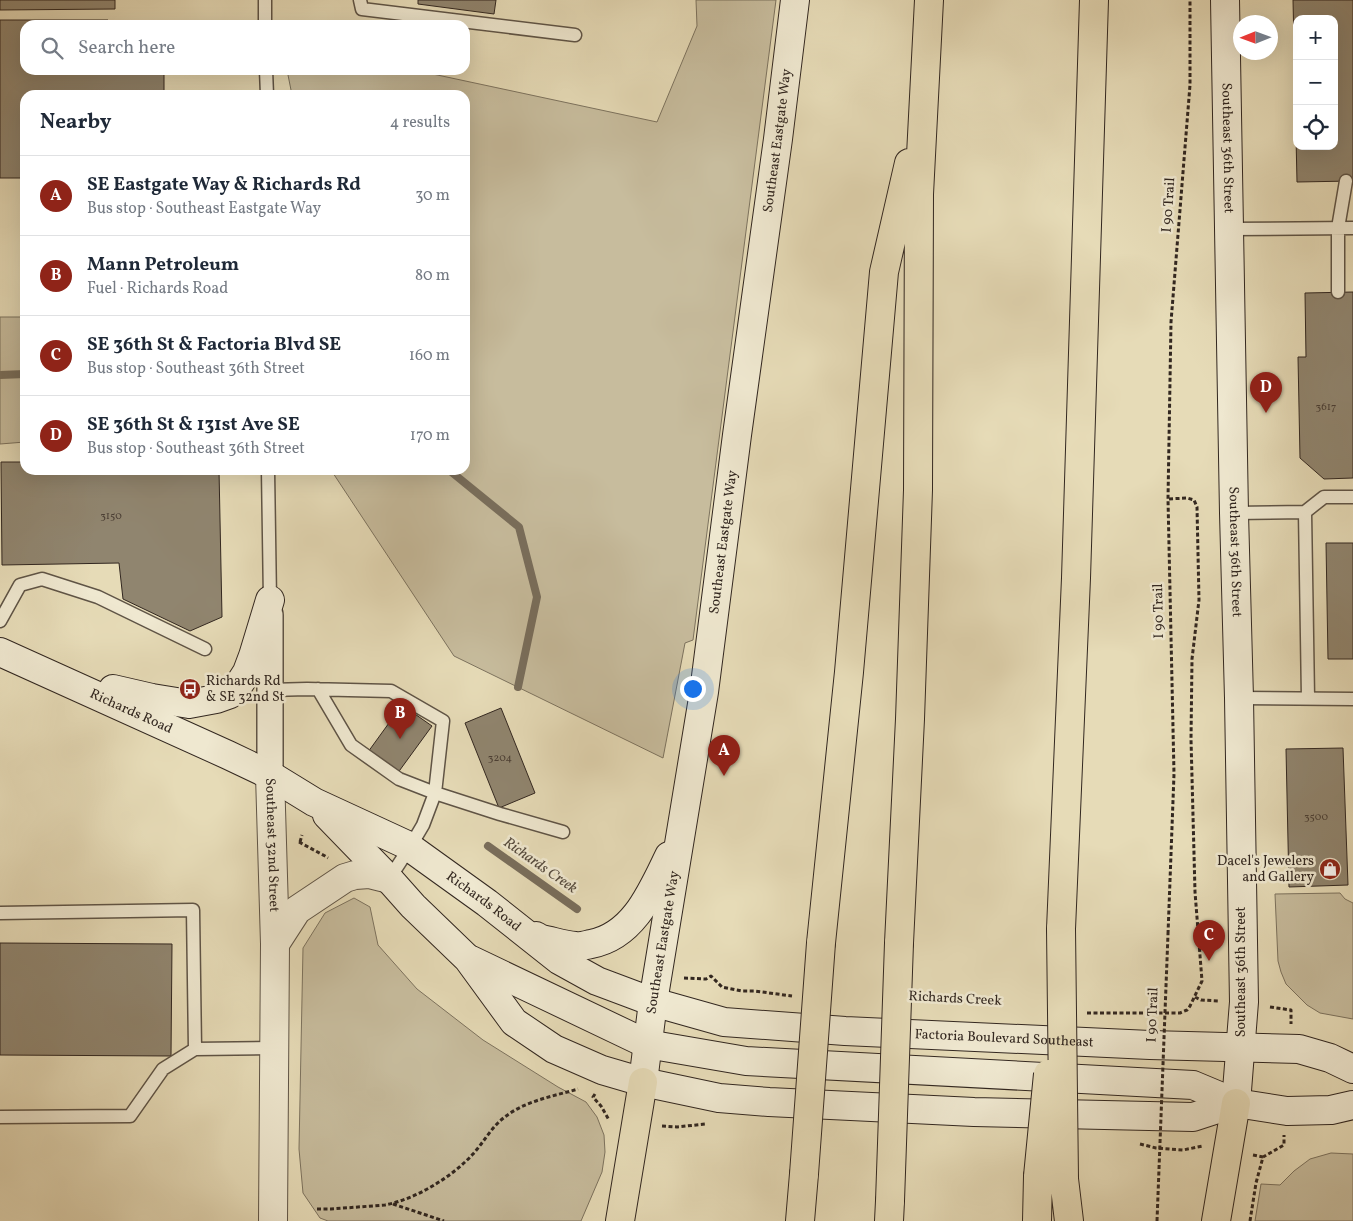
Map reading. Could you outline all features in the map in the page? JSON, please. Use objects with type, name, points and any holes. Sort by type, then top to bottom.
[{"type":"highway","points":[[890,1211],[918,490],[919,194],[929,0]]},
{"type":"highway","points":[[1037,1221],[1051,1177],[1076,578],[1094,0]]},
{"type":"highway","points":[[800,1221],[821,943],[849,672],[884,272],[924,94]]},
{"type":"highway","points":[[620,1221],[643,1082]]},
{"type":"highway","points":[[1216,1221],[1236,1104]]},
{"type":"highway","points":[[1051,1177],[1068,1221]]},
{"type":"main road","name":"Southeast Eastgate Way","points":[[643,1082],[653,1002],[704,692],[795,0]]},
{"type":"main road","name":"Southeast 36th Street","points":[[1225,0],[1244,1002],[1236,1104]]},
{"type":"main road","points":[[53,675],[152,698],[189,704],[216,699],[230,694],[238,686],[246,672],[253,656],[270,600]]},
{"type":"main road","name":"Richards Road","points":[[0,652],[270,775],[314,802],[410,848],[487,903],[559,960],[597,980],[653,1002]]},
{"type":"main road","name":"Southeast 32nd Street","points":[[270,775],[275,944],[273,1221]]},
{"type":"main road","name":"Richards Road","points":[[314,802],[389,878],[413,906],[468,959],[514,1022],[554,1049],[602,1070],[643,1082]]},
{"type":"main road","points":[[518,928],[541,939],[577,946],[608,939],[623,929],[638,913],[657,881],[683,827]]},
{"type":"main road","points":[[275,944],[297,910],[345,878],[369,874],[389,878]]},
{"type":"main road","name":"Richards Road","points":[[468,959],[647,1044]]},
{"type":"main road","name":"Factoria Boulevard Southeast","points":[[653,1002],[724,1022],[845,1032],[1299,1049],[1330,1058],[1353,1069]]},
{"type":"main road","points":[[647,1044],[746,1062],[1193,1085],[1236,1104],[1287,1112],[1331,1110],[1353,1105]]},
{"type":"main road","points":[[643,1082],[719,1098],[761,1102],[974,1112],[1193,1117],[1236,1104]]},
{"type":"street","name":"Southeast 32nd Street","points":[[270,600],[270,775]]},
{"type":"lane","points":[[265,0],[265,20]]},
{"type":"lane","points":[[360,0],[362,9],[452,20]]},
{"type":"lane","points":[[470,22],[575,35]]},
{"type":"lane","points":[[266,75],[267,90]]},
{"type":"lane","points":[[1338,292],[1338,228],[1346,181]]},
{"type":"lane","points":[[1229,229],[1353,228]]},
{"type":"lane","name":"Southeast 32nd Street","points":[[268,475],[270,600]]},
{"type":"lane","points":[[1234,513],[1305,512],[1324,497],[1353,497]]},
{"type":"lane","points":[[1305,512],[1308,698]]},
{"type":"lane","points":[[0,621],[20,585],[42,579],[98,597],[205,649]]},
{"type":"lane","points":[[318,689],[351,745],[399,779],[500,814],[563,832]]},
{"type":"lane","points":[[270,690],[390,691],[443,721],[435,792],[423,825],[389,878]]},
{"type":"lane","points":[[1239,698],[1353,698]]},
{"type":"lane","points":[[0,913],[193,910],[195,1049]]},
{"type":"lane","points":[[0,1117],[130,1116],[163,1069],[195,1049],[274,1048]]},
{"type":"path","name":"I 90 Trail","points":[[1157,1221],[1174,774],[1168,499],[1171,322],[1190,85],[1190,0]]},
{"type":"path","points":[[1083,1013],[1180,1013],[1187,1010],[1195,998],[1202,981],[1195,892],[1191,739],[1192,659],[1199,600],[1197,507],[1194,500],[1187,498],[1168,499]]},
{"type":"path","points":[[302,834],[300,842],[325,856],[330,861]]},
{"type":"path","points":[[706,979],[711,976],[722,987],[800,998]]},
{"type":"path","points":[[1195,998],[1201,1000]]},
{"type":"path","points":[[317,1209],[393,1204],[430,1188],[453,1172],[473,1154],[499,1121],[518,1108],[538,1099],[578,1088]]},
{"type":"path","points":[[593,1097],[609,1120]]},
{"type":"path","points":[[1257,1156],[1263,1157],[1284,1145],[1284,1139]]},
{"type":"path","points":[[1250,1221],[1256,1183],[1263,1157]]},
{"type":"path","points":[[393,1204],[444,1221]]},
{"type":"shaded area","points":[[696,0],[776,0],[693,640],[685,643],[663,758],[454,656],[334,475],[470,475],[470,90],[291,90],[288,75],[437,75],[657,122],[697,26]]},
{"type":"shaded area","points":[[0,317],[20,317],[20,442],[0,444]]},
{"type":"shaded area","points":[[1340,893],[1345,899],[1353,903],[1353,1019],[1320,1013],[1307,1005],[1286,984],[1278,961],[1275,894]]},
{"type":"shaded area","points":[[354,898],[370,907],[378,945],[417,989],[483,1040],[558,1087],[586,1102],[597,1117],[604,1135],[605,1152],[602,1172],[581,1221],[328,1221],[320,1218],[303,1193],[299,1149],[303,948],[325,913]]},
{"type":"shaded area","points":[[1331,1153],[1353,1154],[1353,1221],[1255,1221],[1261,1184],[1280,1185],[1310,1159]]},
{"type":"building","points":[[0,0],[115,0],[115,9],[0,10]]},
{"type":"building","points":[[418,0],[496,0],[494,14],[418,4]]},
{"type":"building","points":[[1293,0],[1353,0],[1353,181],[1297,182],[1296,150],[1338,150],[1338,15],[1293,15]]},
{"type":"building","points":[[0,20],[20,20],[20,75],[164,75],[164,90],[20,90],[20,178],[0,178]]},
{"type":"building","points":[[1353,292],[1353,478],[1324,479],[1300,458],[1298,357],[1306,357],[1305,293]]},
{"type":"building","points":[[1,462],[20,462],[20,475],[219,475],[222,617],[190,631],[123,599],[119,563],[2,565]]},
{"type":"building","points":[[1326,543],[1353,543],[1353,659],[1328,659]]},
{"type":"building","points":[[402,705],[432,726],[397,774],[368,752]]},
{"type":"building","points":[[501,708],[535,793],[499,808],[465,723]]},
{"type":"building","points":[[1343,748],[1348,885],[1289,887],[1286,749]]},
{"type":"building","points":[[0,943],[172,944],[171,1056],[0,1055]]},
{"type":"waterway","name":"Richards Creek","points":[[0,375],[20,374]]},
{"type":"waterway","name":"Richards Creek","points":[[455,475],[519,527],[537,597],[518,687]]},
{"type":"waterway","name":"Richards Creek","points":[[488,846],[577,909]]},
{"type":"place","name":"SE 36th St & 131st Ave SE","points":[[1266,413]]},
{"type":"place","name":"Richards Rd & SE 32nd St","points":[[190,689]]},
{"type":"place","name":"Mann Petroleum","points":[[400,739]]},
{"type":"place","name":"SE Eastgate Way & Richards Rd","points":[[724,776]]},
{"type":"place","name":"Dacel's Jewelers and Gallery","points":[[1330,869]]},
{"type":"place","name":"SE 36th St & Factoria Blvd SE","points":[[1209,961]]}]
